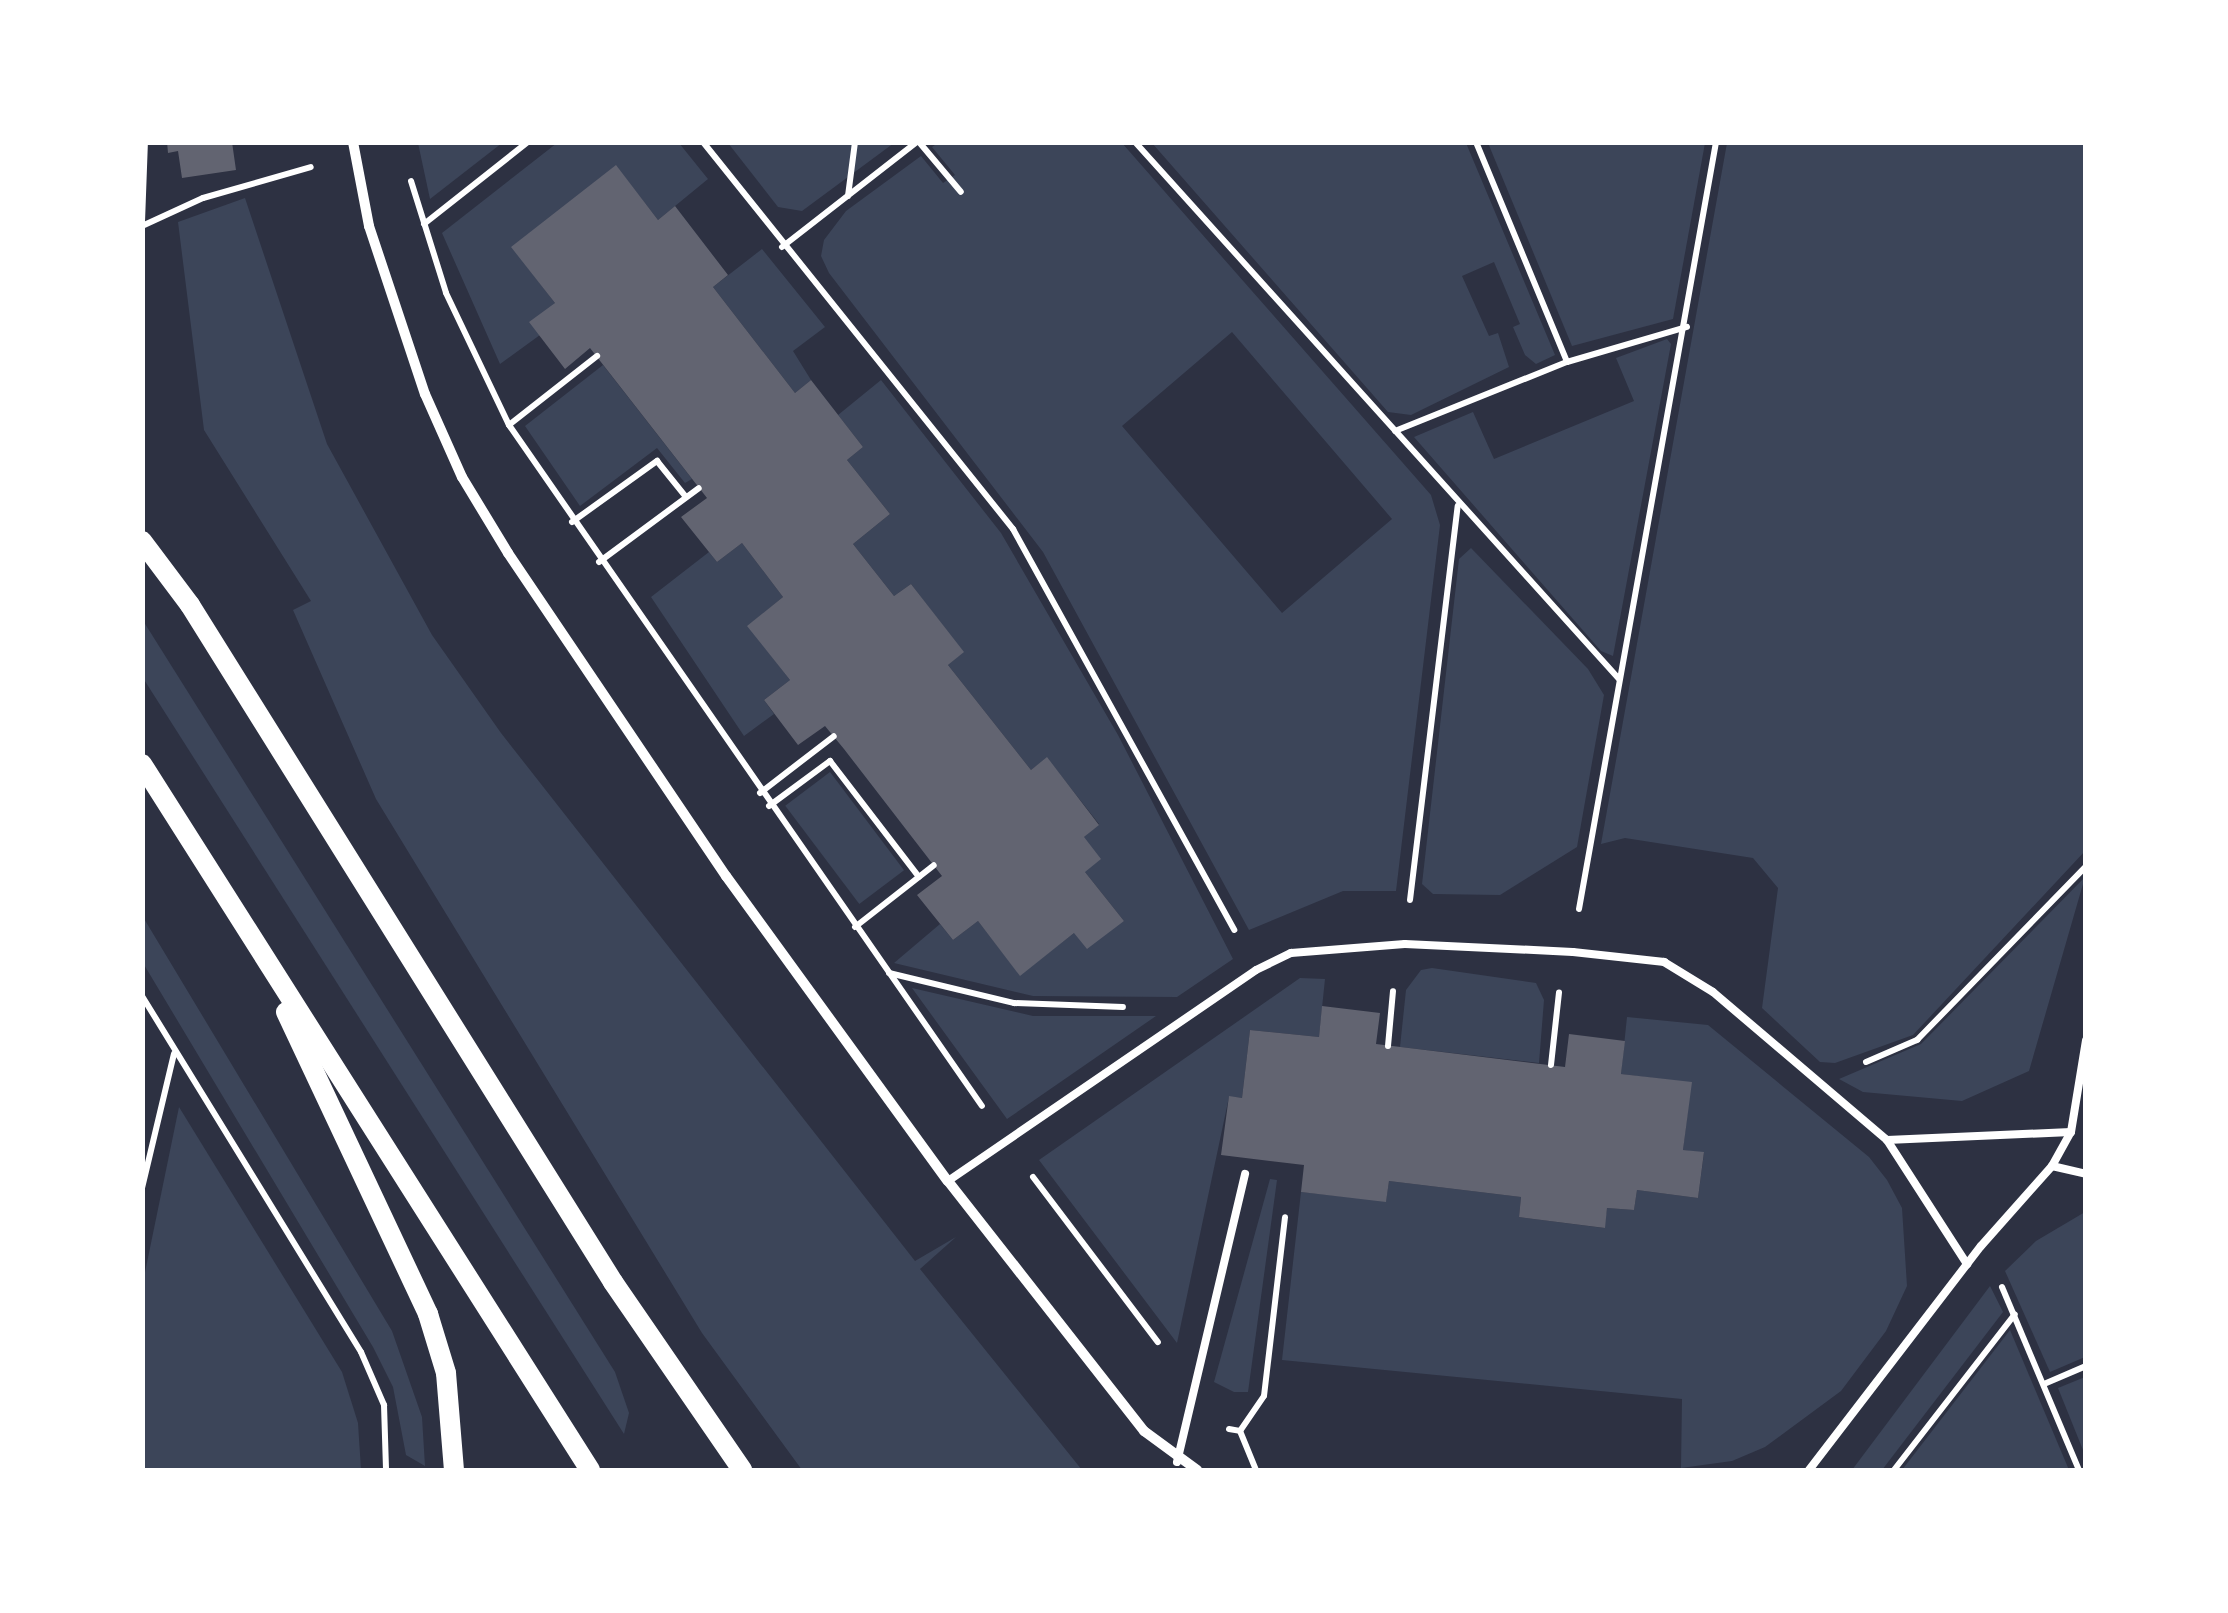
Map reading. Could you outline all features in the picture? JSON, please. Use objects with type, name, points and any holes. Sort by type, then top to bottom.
[{"type":"main road","points":[[142,542],[190,606],[613,1282],[742,1470]]},
{"type":"main road","points":[[142,764],[151,794],[248,933],[590,1470]]},
{"type":"main road","points":[[248,933],[428,1314],[446,1373],[454,1470]]},
{"type":"street","points":[[354,148],[368,226],[425,394],[462,477],[726,876],[948,1181],[1144,1431],[1178,1462],[1196,1470]]},
{"type":"lane","points":[[948,1181],[1256,970],[1291,953],[1327,946],[1405,944],[1573,952],[1664,962],[1690,974],[1887,1140],[1967,1264]]},
{"type":"lane","points":[[1809,1470],[1981,1246],[2052,1166],[2071,1132],[2086,1040]]},
{"type":"lane","points":[[1887,1140],[2071,1132]]},
{"type":"lane","points":[[2052,1166],[2086,1174]]},
{"type":"lane","points":[[1178,1462],[1245,1174]]},
{"type":"path","points":[[146,142],[142,224],[203,198],[354,148]]},
{"type":"path","points":[[424,224],[528,142]]},
{"type":"path","points":[[704,142],[782,247],[1012,529],[1256,970]]},
{"type":"path","points":[[848,196],[855,142]]},
{"type":"path","points":[[782,247],[918,142],[961,192]]},
{"type":"path","points":[[1135,142],[1619,679]]},
{"type":"path","points":[[1476,142],[1568,362]]},
{"type":"path","points":[[1573,952],[1619,679],[1687,327],[1716,142]]},
{"type":"path","points":[[409,172],[446,293],[510,425],[572,522],[1005,1140],[1194,1390],[1226,1428],[1240,1431]]},
{"type":"path","points":[[1394,431],[1568,362],[1687,327]]},
{"type":"path","points":[[510,425],[597,356]]},
{"type":"path","points":[[572,522],[657,461],[686,497]]},
{"type":"path","points":[[599,562],[699,488]]},
{"type":"path","points":[[1405,944],[1458,504]]},
{"type":"path","points":[[760,793],[834,736]]},
{"type":"path","points":[[769,806],[830,761],[919,877]]},
{"type":"path","points":[[855,927],[934,865]]},
{"type":"path","points":[[1813,1080],[1918,1040],[2086,866]]},
{"type":"path","points":[[888,972],[1014,1003],[1168,1006],[1180,1021]]},
{"type":"path","points":[[142,996],[360,1352],[384,1406],[386,1470]]},
{"type":"path","points":[[1388,1046],[1393,996]]},
{"type":"path","points":[[1551,1065],[1556,1013]]},
{"type":"path","points":[[142,1188],[174,1052]]},
{"type":"path","points":[[1240,1431],[1264,1396],[1287,1202]]},
{"type":"path","points":[[1981,1246],[2015,1314],[2079,1470]]},
{"type":"path","points":[[1894,1470],[2015,1314]]},
{"type":"path","points":[[2044,1384],[2086,1366]]},
{"type":"path","points":[[1240,1431],[1256,1470]]},
{"type":"shaded area","points":[[418,142],[502,143],[430,199]]},
{"type":"shaded area","points":[[557,143],[679,143],[708,179],[658,220],[616,166],[512,247],[555,303],[540,335],[500,364],[442,233]]},
{"type":"shaded area","points":[[728,143],[894,143],[802,211],[778,207]]},
{"type":"shaded area","points":[[938,143],[1122,143],[1431,495],[1440,525],[1396,891],[1343,891],[1249,930],[1043,552],[829,273],[821,256],[824,240],[846,211],[921,156],[943,183],[955,175],[932,147]],"holes":[[[1232,332],[1392,519],[1282,613],[1122,426]]]},
{"type":"shaded area","points":[[1152,143],[1466,143],[1555,355],[1536,364],[1525,355],[1513,327],[1520,324],[1494,262],[1462,276],[1489,336],[1498,333],[1509,367],[1411,415],[1388,412]]},
{"type":"shaded area","points":[[1488,143],[1705,143],[1673,319],[1572,346]]},
{"type":"shaded area","points":[[1727,143],[2085,143],[2085,851],[1913,1035],[1835,1063],[1820,1062],[1762,1008],[1778,888],[1753,858],[1625,838],[1601,844]]},
{"type":"shaded area","points":[[245,198],[327,444],[432,635],[501,733],[915,1261],[956,1237],[920,1269],[1082,1470],[802,1470],[702,1333],[376,799],[293,610],[311,601],[204,430],[178,222]]},
{"type":"shaded area","points":[[762,249],[825,327],[793,351],[811,380],[795,393],[713,287]]},
{"type":"shaded area","points":[[1667,339],[1671,344],[1613,656],[1601,651],[1414,437],[1473,412],[1494,459],[1634,401],[1616,358]]},
{"type":"shaded area","points":[[603,365],[692,479],[685,483],[657,448],[580,506],[525,426]]},
{"type":"shaded area","points":[[881,380],[1001,533],[1118,735],[1233,959],[1177,997],[1033,996],[894,963],[940,924],[953,940],[978,921],[1020,975],[1074,933],[1124,921],[1085,872],[1084,837],[1099,824],[1047,758],[1031,770],[948,665],[963,652],[911,584],[894,596],[853,544],[890,514],[847,460],[863,447],[838,415]]},
{"type":"shaded area","points":[[742,543],[783,597],[748,626],[790,680],[764,700],[774,714],[744,736],[651,597],[709,552],[717,562]]},
{"type":"shaded area","points":[[1471,548],[1588,669],[1604,695],[1577,847],[1500,895],[1433,894],[1422,884],[1459,559]]},
{"type":"shaded area","points":[[142,619],[615,1372],[629,1413],[624,1434],[143,678]]},
{"type":"shaded area","points":[[830,772],[904,870],[859,904],[785,806]]},
{"type":"shaded area","points":[[2085,877],[2029,1071],[1962,1101],[1863,1092],[1839,1079],[1921,1044]]},
{"type":"shaded area","points":[[143,917],[392,1331],[422,1417],[425,1466],[406,1455],[393,1387],[373,1347],[143,963]]},
{"type":"shaded area","points":[[1432,968],[1536,983],[1544,1000],[1539,1063],[1400,1047],[1406,990],[1421,970]]},
{"type":"shaded area","points":[[1300,978],[1325,979],[1319,1037],[1250,1030],[1242,1098],[1229,1097],[1177,1343],[1039,1160]]},
{"type":"shaded area","points":[[912,988],[1033,1016],[1156,1016],[1007,1119]]},
{"type":"shaded area","points":[[1627,1017],[1708,1025],[1869,1157],[1887,1180],[1902,1208],[1907,1286],[1886,1331],[1841,1391],[1765,1447],[1732,1461],[1681,1468],[1682,1399],[1282,1360],[1301,1192],[1386,1201],[1389,1181],[1521,1197],[1519,1217],[1604,1228],[1607,1208],[1634,1210],[1637,1190],[1698,1198],[1704,1153],[1683,1150],[1691,1083],[1621,1074]]},
{"type":"shaded area","points":[[179,1107],[342,1372],[358,1423],[361,1470],[143,1470],[143,1282]]},
{"type":"shaded area","points":[[1270,1179],[1277,1180],[1248,1392],[1234,1392],[1214,1382]]},
{"type":"shaded area","points":[[2085,1212],[2085,1357],[2050,1372],[2005,1271],[2036,1241]]},
{"type":"shaded area","points":[[1990,1286],[2003,1312],[1882,1470],[1852,1470]]},
{"type":"shaded area","points":[[2010,1330],[2069,1470],[1902,1470]]},
{"type":"shaded area","points":[[2085,1377],[2085,1455],[2058,1388]]},
{"type":"building","points":[[167,142],[232,142],[236,170],[182,178],[178,151],[168,153]]},
{"type":"building","points":[[616,165],[658,220],[675,206],[728,275],[713,287],[795,393],[811,380],[863,447],[847,460],[890,514],[853,544],[894,596],[911,584],[964,652],[948,665],[1031,770],[1047,757],[1099,825],[1084,837],[1101,859],[1085,872],[1124,921],[1087,949],[1074,933],[1020,976],[978,921],[953,940],[917,895],[942,876],[844,749],[825,726],[798,745],[764,700],[790,680],[747,626],[783,597],[742,543],[717,562],[681,517],[707,498],[590,348],[565,369],[529,322],[555,303],[511,247]]},
{"type":"building","points":[[1322,1006],[1380,1013],[1376,1044],[1565,1067],[1569,1034],[1625,1041],[1621,1074],[1692,1082],[1683,1150],[1704,1152],[1698,1198],[1637,1190],[1634,1210],[1607,1208],[1605,1228],[1519,1217],[1521,1197],[1389,1181],[1386,1202],[1301,1192],[1304,1165],[1221,1155],[1229,1096],[1242,1098],[1250,1030],[1319,1037]]}]
